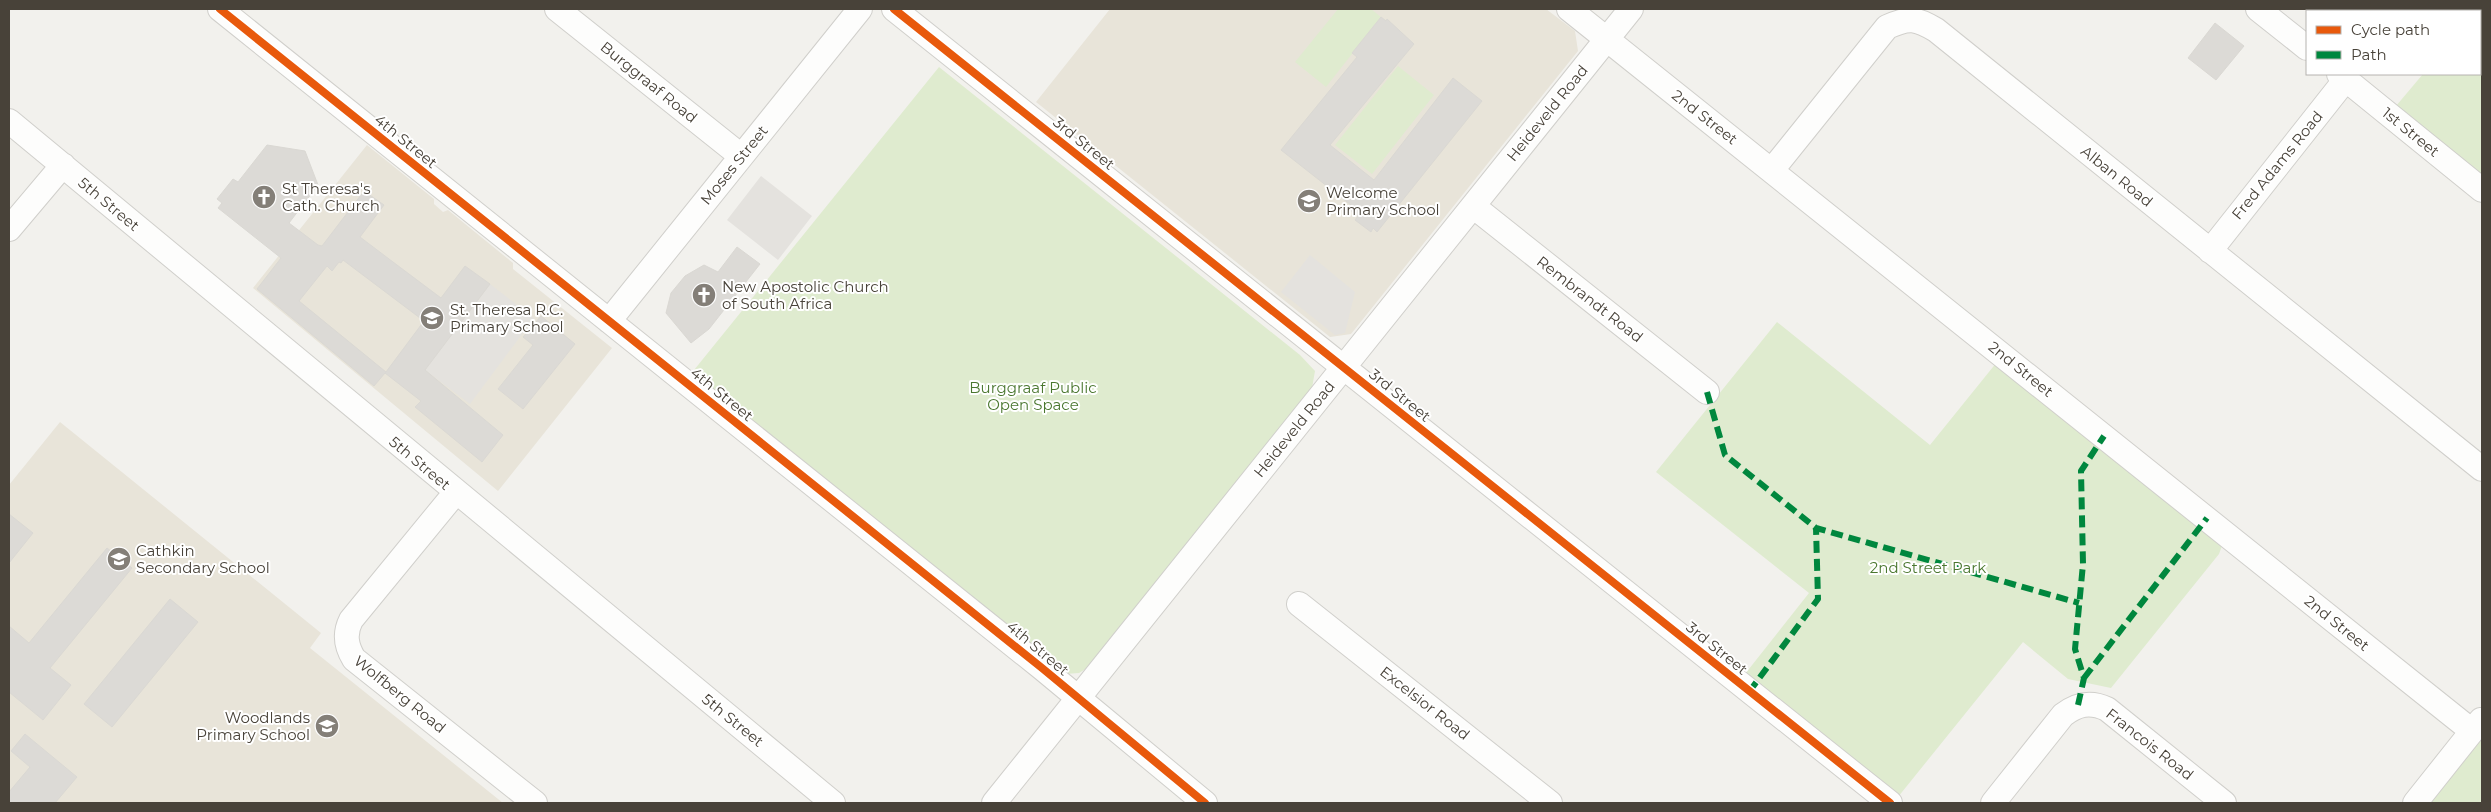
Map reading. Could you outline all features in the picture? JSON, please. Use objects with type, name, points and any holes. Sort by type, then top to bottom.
[{"type":"street","name":"4th Street","points":[[220,9],[1042,668],[1077,700],[1205,803]]},
{"type":"street","name":"Burggraaf Road","points":[[557,9],[741,156]]},
{"type":"street","name":"Moses Street","points":[[609,321],[860,9]]},
{"type":"street","name":"3rd Street","points":[[894,9],[1890,803]]},
{"type":"street","name":"2nd Street","points":[[1569,9],[2477,725]]},
{"type":"street","name":"Heideveld Road","points":[[994,803],[1631,9]]},
{"type":"street","points":[[2258,9],[2306,47]]},
{"type":"street","name":"Alban Road","points":[[1772,170],[1888,27],[1906,19],[1915,20],[1936,30],[2482,469]]},
{"type":"street","name":"1st Street","points":[[2342,76],[2482,190]]},
{"type":"street","name":"Fred Adams Road","points":[[2210,251],[2342,76]]},
{"type":"street","name":"5th Street","points":[[9,121],[833,803]]},
{"type":"street","points":[[9,229],[63,165]]},
{"type":"street","name":"Rembrandt Road","points":[[1473,206],[1707,392]]},
{"type":"street","name":"Wolfberg Road","points":[[456,492],[351,620],[347,629],[346,642],[354,659],[535,803]]},
{"type":"street","name":"Excelsior Road","points":[[1299,604],[1525,796],[1550,803]]},
{"type":"street","name":"Francois Road","points":[[1993,803],[2063,715],[2078,705],[2092,704],[2107,709],[2224,803]]},
{"type":"street","points":[[2415,803],[2477,725]]},
{"type":"shaded area","name":"Welcome Primary School","points":[[1110,9],[1546,9],[1575,31],[1578,51],[1351,334],[1330,337],[1036,102]]},
{"type":"shaded area","name":"St. Theresa R.C. Primary School","points":[[367,145],[434,199],[434,204],[443,212],[448,210],[513,263],[513,269],[612,348],[498,491],[253,288]]},
{"type":"shaded area","points":[[761,176],[812,216],[778,260],[727,220]]},
{"type":"shaded area","points":[[1310,255],[1355,292],[1345,333],[1335,335],[1281,292]]},
{"type":"shaded area","points":[[490,284],[534,318],[470,404],[425,370]]},
{"type":"shaded area","name":"Cathkin Secondary School","points":[[60,422],[321,633],[310,648],[503,803],[9,803],[9,485]]},
{"type":"green space","points":[[1338,9],[1371,9],[1381,17],[1326,87],[1295,62]]},
{"type":"green space","points":[[2482,9],[2482,175],[2396,106],[2422,75],[2481,75],[2481,10],[2407,10]]},
{"type":"green space","points":[[1398,66],[1434,95],[1372,174],[1335,145]]},
{"type":"green space","name":"Burggraaf Public Open Space","points":[[939,67],[1300,355],[1315,371],[1312,388],[1089,667],[1079,673],[1065,674],[690,375]]},
{"type":"green space","name":"2nd Street Park","points":[[1777,322],[1930,445],[1997,362],[2223,543],[2219,554],[2111,688],[2068,679],[2023,642],[1898,797],[1745,674],[1809,593],[1656,472]]},
{"type":"green space","points":[[2482,734],[2482,803],[2427,803]]},
{"type":"building","points":[[1381,17],[1386,21],[1387,19],[1414,44],[1330,145],[1374,180],[1453,78],[1482,101],[1377,232],[1373,228],[1371,232],[1355,220],[1358,216],[1348,209],[1351,205],[1281,150],[1357,57],[1352,53]]},
{"type":"building","points":[[2215,23],[2244,46],[2216,80],[2188,58]]},
{"type":"building","points":[[267,145],[305,151],[318,185],[289,223],[318,245],[322,246],[364,191],[384,205],[360,237],[441,298],[465,266],[490,284],[425,370],[503,435],[482,462],[415,407],[421,401],[385,373],[374,386],[257,289],[281,258],[218,208],[222,203],[217,199],[233,179],[238,182]],"holes":[[[343,260],[424,321],[386,372],[299,301],[327,266],[332,271]]]},
{"type":"building","name":"New Apostolic Church of South Africa","points":[[737,247],[760,264],[709,329],[691,343],[666,313],[671,293],[685,276],[704,265],[718,272]]},
{"type":"building","points":[[541,316],[575,344],[523,409],[498,389],[533,345],[523,337]]},
{"type":"building","points":[[9,514],[33,533],[9,563]]},
{"type":"building","points":[[107,548],[132,568],[50,668],[71,685],[43,720],[9,692],[9,626],[29,643]]},
{"type":"building","points":[[170,599],[198,622],[112,727],[84,704]]},
{"type":"building","points":[[25,734],[77,777],[55,803],[9,803],[9,792],[30,767],[11,751]]},
{"type":"marked path","points":[[1707,392],[1725,455],[1816,528],[2079,603]]},
{"type":"marked path","points":[[2078,705],[2084,678],[2075,649],[2083,564],[2081,471],[2104,436]]},
{"type":"marked path","points":[[2084,678],[2207,518]]},
{"type":"marked path","points":[[1749,692],[1818,599],[1816,528]]},
{"type":"cycle path","points":[[220,9],[1042,668],[1205,803]]},
{"type":"cycle path","points":[[894,9],[1890,803]]},
{"type":"place","name":"St Theresa's Cath. Church","points":[[264,197]]},
{"type":"place","name":"Welcome Primary School","points":[[1309,201]]},
{"type":"place","name":"New Apostolic Church of South Africa","points":[[704,295]]},
{"type":"place","name":"St. Theresa R.C. Primary School","points":[[432,318]]},
{"type":"place","name":"Cathkin Secondary School","points":[[119,559]]},
{"type":"place","name":"Woodlands Primary School","points":[[327,726]]}]
